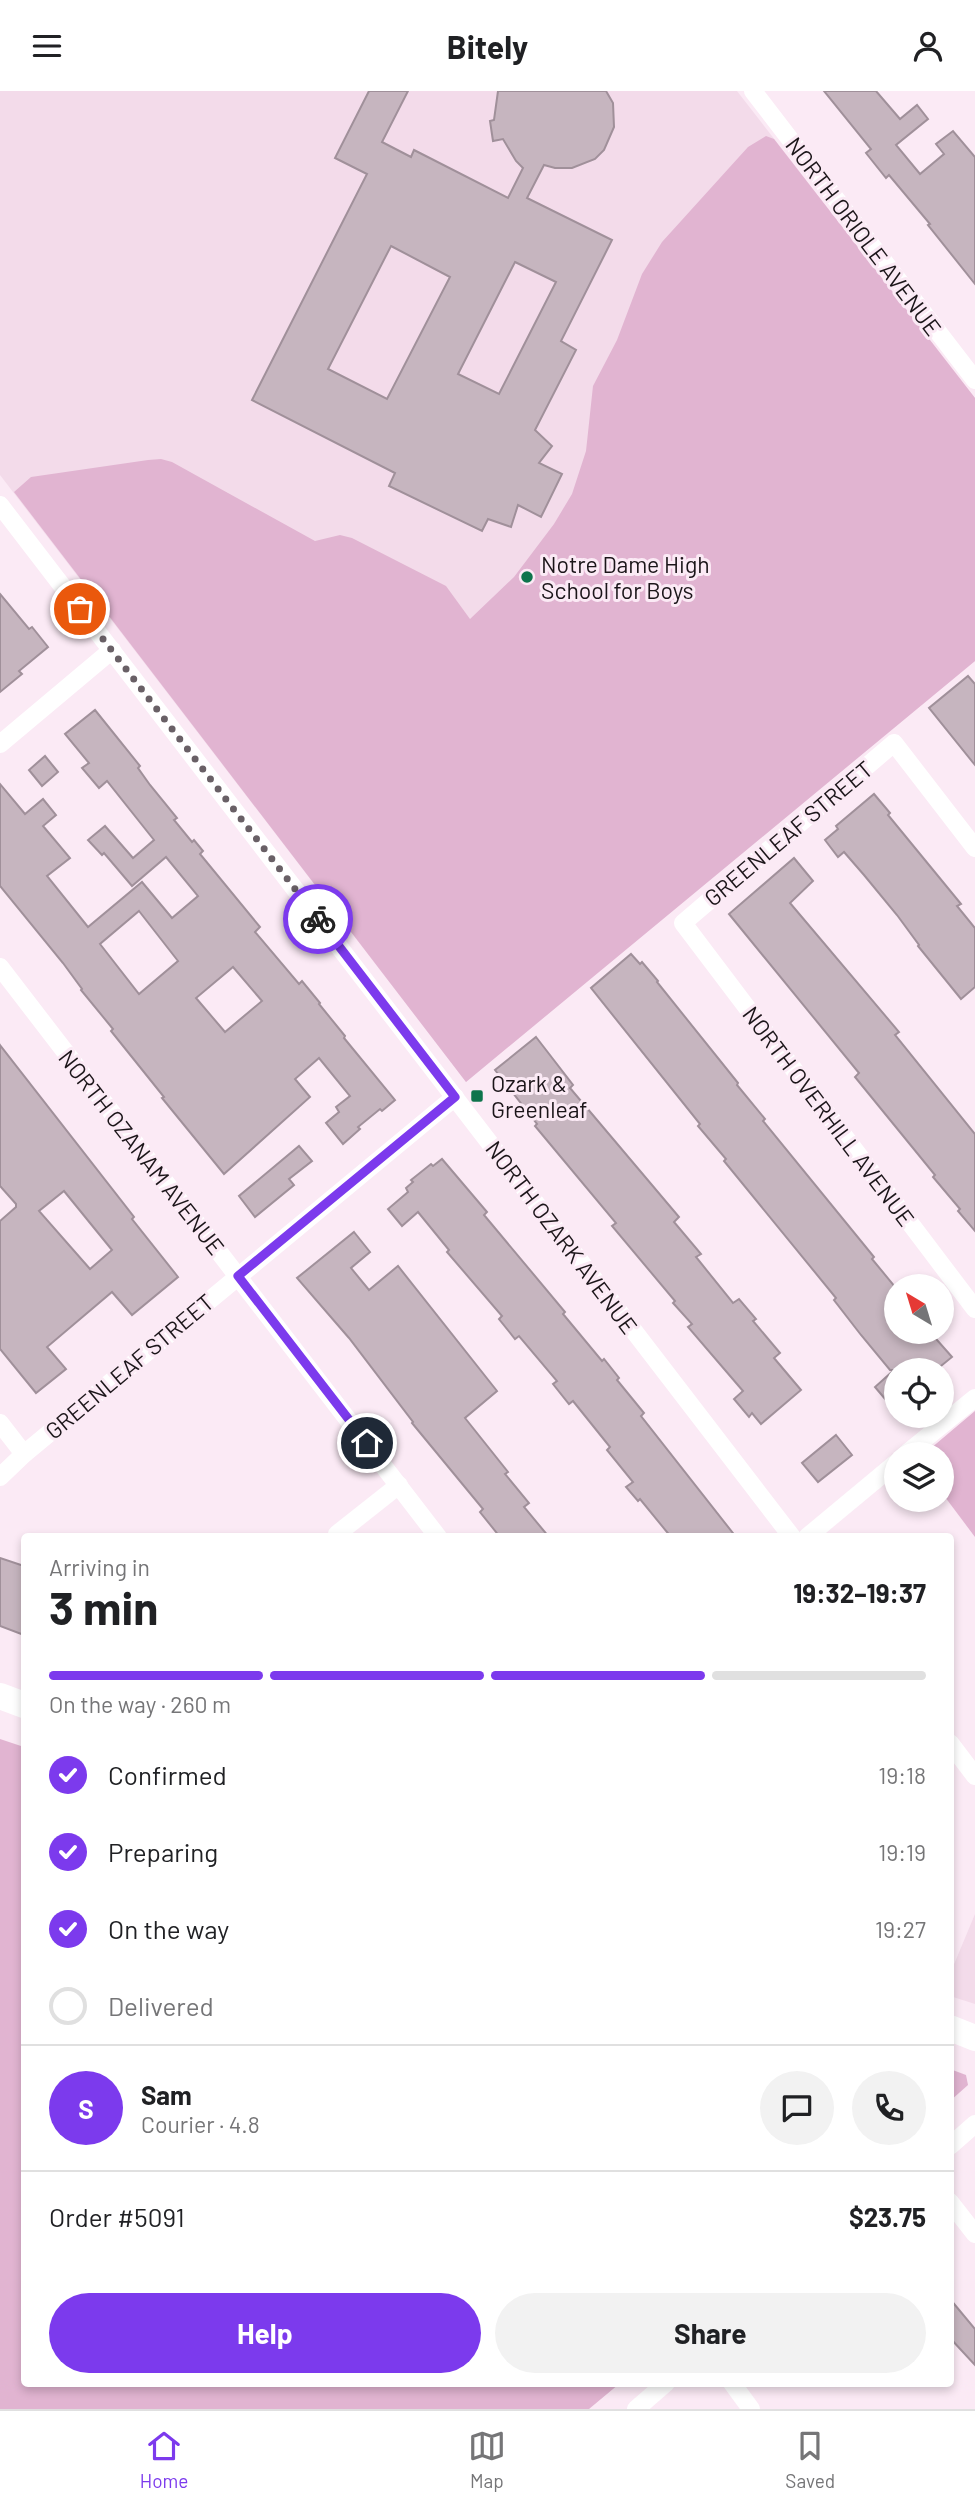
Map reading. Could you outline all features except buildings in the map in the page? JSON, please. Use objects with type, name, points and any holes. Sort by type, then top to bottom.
[{"type":"main road","points":[[0,1696],[21,1704]]},
{"type":"main road","points":[[954,2030],[975,2038]]},
{"type":"street","name":"NORTH ORIOLE AVENUE","points":[[753,91],[975,380]]},
{"type":"street","name":"NORTH OZARK AVENUE","points":[[0,505],[789,1533]]},
{"type":"street","points":[[0,744],[112,650]]},
{"type":"street","name":"GREENLEAF STREET","points":[[682,923],[894,743],[975,848]]},
{"type":"street","name":"NORTH OVERHILL AVENUE","points":[[682,923],[975,1309]]},
{"type":"street","name":"NORTH OZANAM AVENUE","points":[[0,967],[435,1533]]},
{"type":"street","name":"GREENLEAF STREET","points":[[0,1477],[24,1454],[455,1097]]},
{"type":"street","points":[[921,1442],[975,1398]]},
{"type":"street","points":[[0,1423],[24,1454]]},
{"type":"street","points":[[812,1533],[884,1473]]},
{"type":"street","points":[[338,1533],[399,1485]]},
{"type":"street","points":[[954,1748],[975,1776]]},
{"type":"street","points":[[954,2142],[975,2124]]},
{"type":"street","points":[[954,2207],[975,2234]]},
{"type":"street","points":[[636,2409],[661,2387]]},
{"type":"street","points":[[735,2387],[751,2409]]},
{"type":"shaded area","name":"Notre Dame High School for Boys","points":[[0,91],[737,91],[975,398],[975,661],[466,1082],[0,475]]},
{"type":"shaded area","points":[[766,136],[774,139],[975,398],[975,661],[466,1082],[14,492],[31,477],[148,460],[172,462],[315,541],[340,535],[352,538],[446,586],[470,619],[514,577],[554,524],[572,494],[586,451],[593,386],[617,340],[642,274],[662,242],[748,147]]},
{"type":"shaded area","points":[[975,1411],[975,1537],[954,1509],[954,1442],[938,1442]]},
{"type":"shaded area","points":[[0,1739],[21,1746],[21,2387],[615,2387],[589,2409],[0,2409]]},
{"type":"shaded area","points":[[975,1914],[975,2004],[954,1997],[954,1964]]},
{"type":"shaded area","points":[[954,2070],[966,2075],[968,2085],[954,2097]]},
{"type":"way so far","points":[[80,609],[318,919]]},
{"type":"place","name":"Notre Dame High School for Boys","points":[[527,577]]},
{"type":"place","name":"Ozark & Greenleaf","points":[[477,1096]]},
{"type":"route","points":[[318,919],[455,1097],[238,1276],[367,1443]]}]
